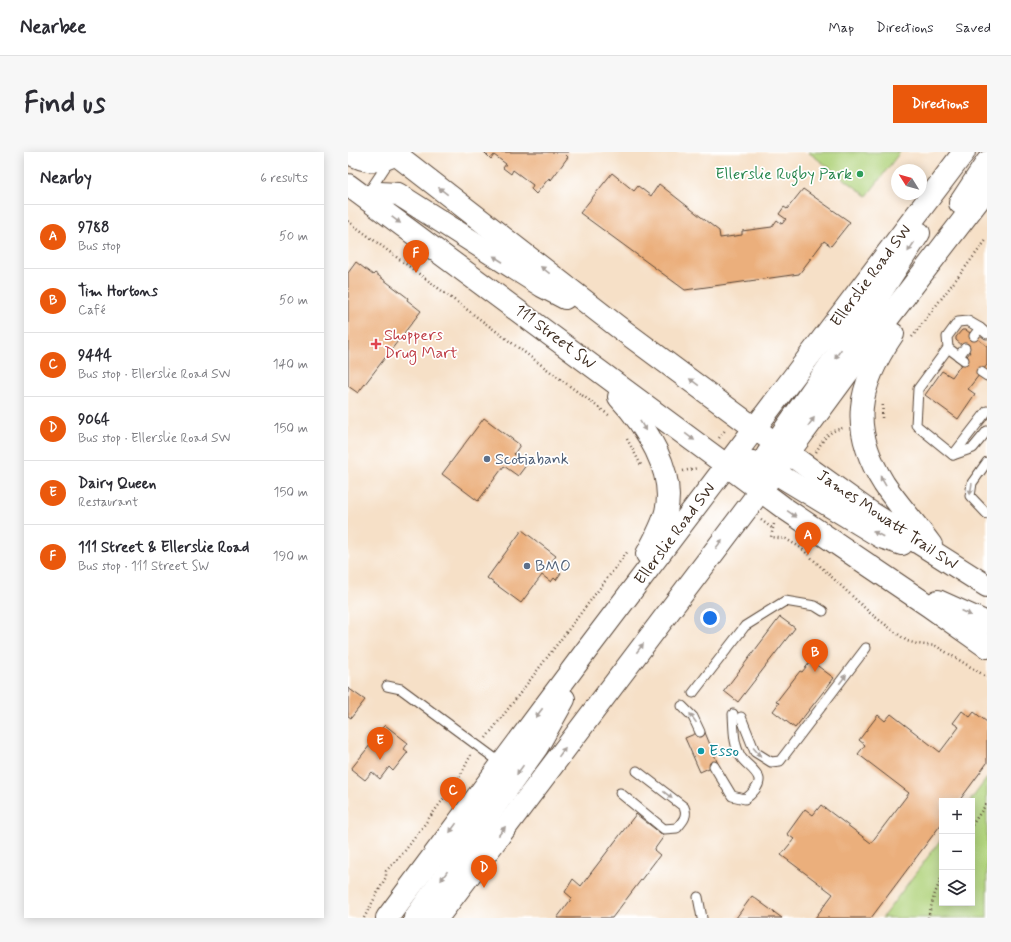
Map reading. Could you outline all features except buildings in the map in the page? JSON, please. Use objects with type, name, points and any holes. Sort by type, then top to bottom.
[{"type":"main road","points":[[348,152],[359,158],[378,161],[386,160],[394,153],[617,326],[781,448]]},
{"type":"main road","points":[[713,396],[742,407],[749,406],[764,398],[865,267],[934,182],[964,152]]},
{"type":"main road","points":[[781,448],[915,241],[964,152]]},
{"type":"main road","name":"Ellerslie Road SW","points":[[395,914],[501,764],[964,152]]},
{"type":"main road","points":[[935,256],[948,223],[987,162]]},
{"type":"main road","points":[[437,918],[761,490],[769,469],[767,454],[781,448],[916,281],[987,189]]},
{"type":"main road","points":[[356,191],[398,194],[542,286],[617,326]]},
{"type":"main road","name":"111 Street SW","points":[[356,191],[761,490]]},
{"type":"main road","points":[[916,281],[895,330],[878,356],[868,378],[861,413],[862,426],[864,445],[884,484],[941,557]]},
{"type":"main road","points":[[580,355],[637,416],[653,443],[663,467],[667,488],[666,512],[656,537],[614,615]]},
{"type":"main road","name":"James Mowatt Trail SW","points":[[781,448],[870,512],[941,557],[977,574],[987,586]]},
{"type":"main road","points":[[727,466],[743,461],[752,462],[769,469],[882,537],[941,557]]},
{"type":"main road","points":[[761,490],[852,555],[987,647]]},
{"type":"main road","points":[[903,589],[957,609],[987,623]]},
{"type":"main road","points":[[415,918],[536,747],[564,699],[586,651]]},
{"type":"lane","points":[[356,191],[394,153]]},
{"type":"lane","points":[[953,455],[916,425],[918,389],[948,348],[947,337],[958,322],[968,321],[983,331],[974,336]]},
{"type":"lane","points":[[948,348],[962,358],[965,348]]},
{"type":"lane","points":[[953,455],[987,411]]},
{"type":"lane","points":[[953,455],[973,448],[987,431]]},
{"type":"lane","points":[[987,462],[972,483],[970,496],[987,514]]},
{"type":"lane","points":[[693,692],[745,626],[785,601],[815,606],[823,611]]},
{"type":"lane","points":[[714,766],[732,796],[746,799],[755,789],[759,780],[757,774],[748,766],[739,752],[735,739],[737,715],[755,752],[771,762],[780,761],[866,648]]},
{"type":"lane","points":[[387,686],[401,689],[501,764]]},
{"type":"lane","points":[[682,706],[692,717],[700,732]]},
{"type":"lane","points":[[620,793],[664,829],[674,830],[681,824],[686,816],[684,807],[637,771]]},
{"type":"lane","points":[[698,897],[702,918]]},
{"type":"path","points":[[348,221],[612,418]]},
{"type":"path","points":[[910,340],[987,239]]},
{"type":"path","points":[[882,422],[883,400]]},
{"type":"path","points":[[820,445],[828,434],[834,430],[848,428]]},
{"type":"path","points":[[623,433],[642,467]]},
{"type":"path","points":[[680,472],[700,467]]},
{"type":"path","points":[[772,528],[771,537],[786,539],[801,548],[870,613],[907,641],[917,644],[936,646],[987,677]]},
{"type":"path","points":[[364,918],[386,877],[386,871],[404,852],[459,778],[468,760],[478,746],[490,734],[628,550]]},
{"type":"path","points":[[975,821],[987,803]]},
{"type":"path","points":[[928,918],[939,884]]},
{"type":"green space","name":"Ellerslie Rugby Park","points":[[808,152],[900,152],[867,196]]},
{"type":"green space","points":[[987,778],[987,918],[882,918],[939,842],[939,906],[975,906],[975,798],[972,798]]},
{"type":"place","name":"Ellerslie Rugby Park","points":[[860,174]]},
{"type":"place","name":"111 Street & Ellerslie Road","points":[[416,273]]},
{"type":"place","name":"Shoppers Drug Mart","points":[[376,344]]},
{"type":"place","name":"Scotiabank","points":[[487,459]]},
{"type":"place","name":"9788","points":[[808,555]]},
{"type":"place","name":"BMO","points":[[527,566]]},
{"type":"place","name":"Tim Hortons","points":[[815,672]]},
{"type":"place","name":"Esso","points":[[701,751]]},
{"type":"place","name":"Dairy Queen","points":[[380,760]]},
{"type":"place","name":"9444","points":[[453,810]]},
{"type":"place","name":"9064","points":[[484,888]]}]
